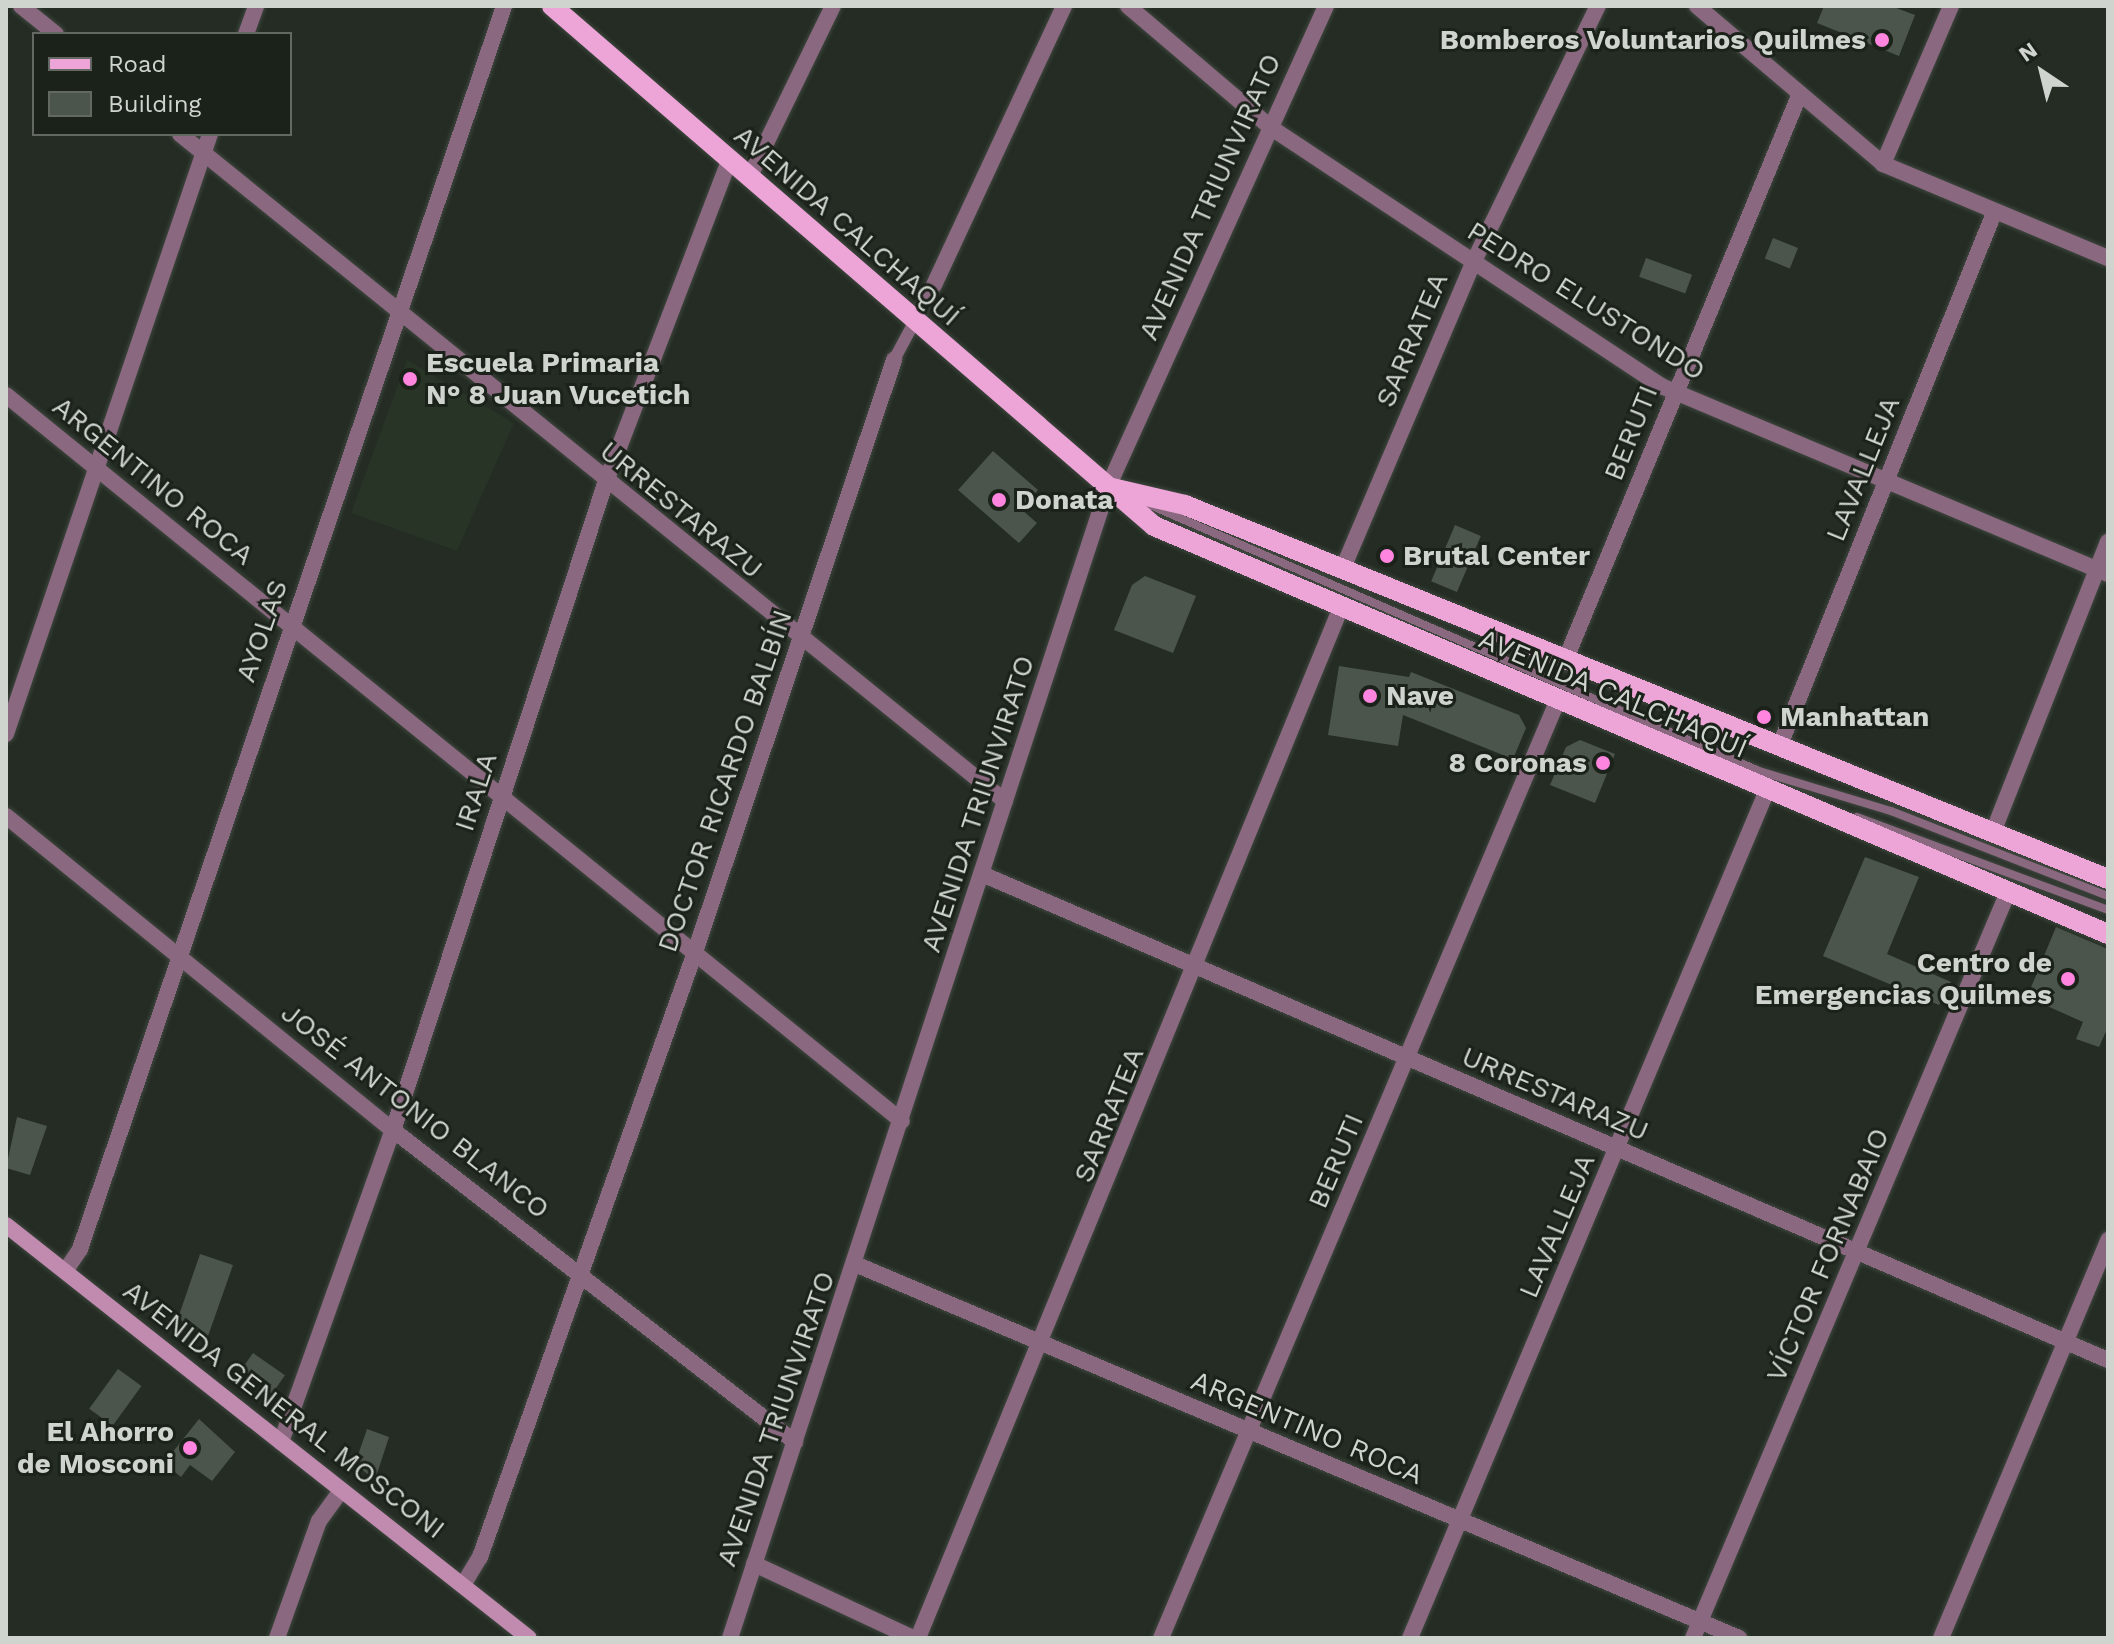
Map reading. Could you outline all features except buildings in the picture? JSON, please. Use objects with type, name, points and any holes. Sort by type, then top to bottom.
[{"type":"main road","name":"AVENIDA CALCHAQUÍ","points":[[552,6],[1108,487],[1167,533],[1557,702],[1768,788],[2108,934]]},
{"type":"main road","name":"AVENIDA CALCHAQUÍ","points":[[1108,487],[1185,505],[1567,656],[2108,879]]},
{"type":"main road","name":"AVENIDA GENERAL MOSCONI","points":[[7,1229],[66,1270],[529,1638]]},
{"type":"street","points":[[21,6],[54,32]]},
{"type":"street","points":[[247,32],[256,6]]},
{"type":"street","name":"AYOLAS","points":[[66,1270],[80,1249],[504,6]]},
{"type":"street","points":[[749,178],[833,6]]},
{"type":"street","name":"DOCTOR RICARDO BALBÍN","points":[[463,1585],[480,1557],[694,955],[894,360],[913,319],[934,285],[1064,6]]},
{"type":"street","name":"PEDRO ELUSTONDO","points":[[1128,6],[1270,127],[1675,393],[2102,572]]},
{"type":"street","name":"AVENIDA TRIUNVIRATO","points":[[730,1638],[1108,487],[1326,6]]},
{"type":"street","name":"SARRATEA","points":[[1343,568],[1474,261],[1598,6]]},
{"type":"street","points":[[1697,6],[1799,96],[1883,164],[1994,213],[2108,258]]},
{"type":"street","points":[[1883,164],[1951,6]]},
{"type":"street","name":"BERUTI","points":[[1567,656],[1799,96]]},
{"type":"street","name":"URRESTARAZU","points":[[182,136],[605,484],[1005,801]]},
{"type":"street","points":[[6,734],[209,136]]},
{"type":"street","name":"IRALA","points":[[281,1442],[297,1413],[393,1130],[605,484],[729,161]]},
{"type":"street","name":"LAVALLEJA","points":[[1780,745],[1994,213]]},
{"type":"street","name":"ARGENTINO ROCA","points":[[6,395],[902,1121]]},
{"type":"street","points":[[1993,832],[2102,572],[2108,542]]},
{"type":"street","name":"SARRATEA","points":[[916,1638],[1044,1342],[1198,969],[1341,607]]},
{"type":"street","name":"BERUTI","points":[[1161,1638],[1557,702]]},
{"type":"street","name":"LAVALLEJA","points":[[1410,1638],[1768,788]]},
{"type":"street","name":"JOSÉ ANTONIO BLANCO","points":[[6,816],[393,1130],[795,1442]]},
{"type":"street","name":"URRESTARAZU","points":[[982,874],[2108,1360]]},
{"type":"street","name":"VÍCTOR FORNABAIO","points":[[1697,1630],[2008,892]]},
{"type":"street","points":[[1941,1638],[2108,1240]]},
{"type":"street","name":"ARGENTINO ROCA","points":[[855,1264],[1044,1342],[1248,1434],[1459,1521],[1697,1630],[1739,1638]]},
{"type":"street","points":[[277,1638],[319,1521],[341,1491]]},
{"type":"street","points":[[754,1564],[916,1638]]},
{"type":"lane","points":[[1108,487],[1759,771],[1891,811],[2108,896]]},
{"type":"lane","points":[[1768,788],[1927,839],[2108,910]]},
{"type":"shaded area","points":[[407,360],[514,423],[457,551],[351,513]]},
{"type":"place","name":"Bomberos Voluntarios Quilmes","points":[[1882,40]]},
{"type":"place","name":"Escuela Primaria N° 8 Juan Vucetich","points":[[410,379]]},
{"type":"place","name":"Donata","points":[[999,500]]},
{"type":"place","name":"Brutal Center","points":[[1387,556]]},
{"type":"place","name":"Nave","points":[[1370,696]]},
{"type":"place","name":"Manhattan","points":[[1764,717]]},
{"type":"place","name":"8 Coronas","points":[[1603,763]]},
{"type":"place","name":"Centro de Emergencias Quilmes","points":[[2068,979]]},
{"type":"place","name":"El Ahorro de Mosconi","points":[[190,1448]]}]
